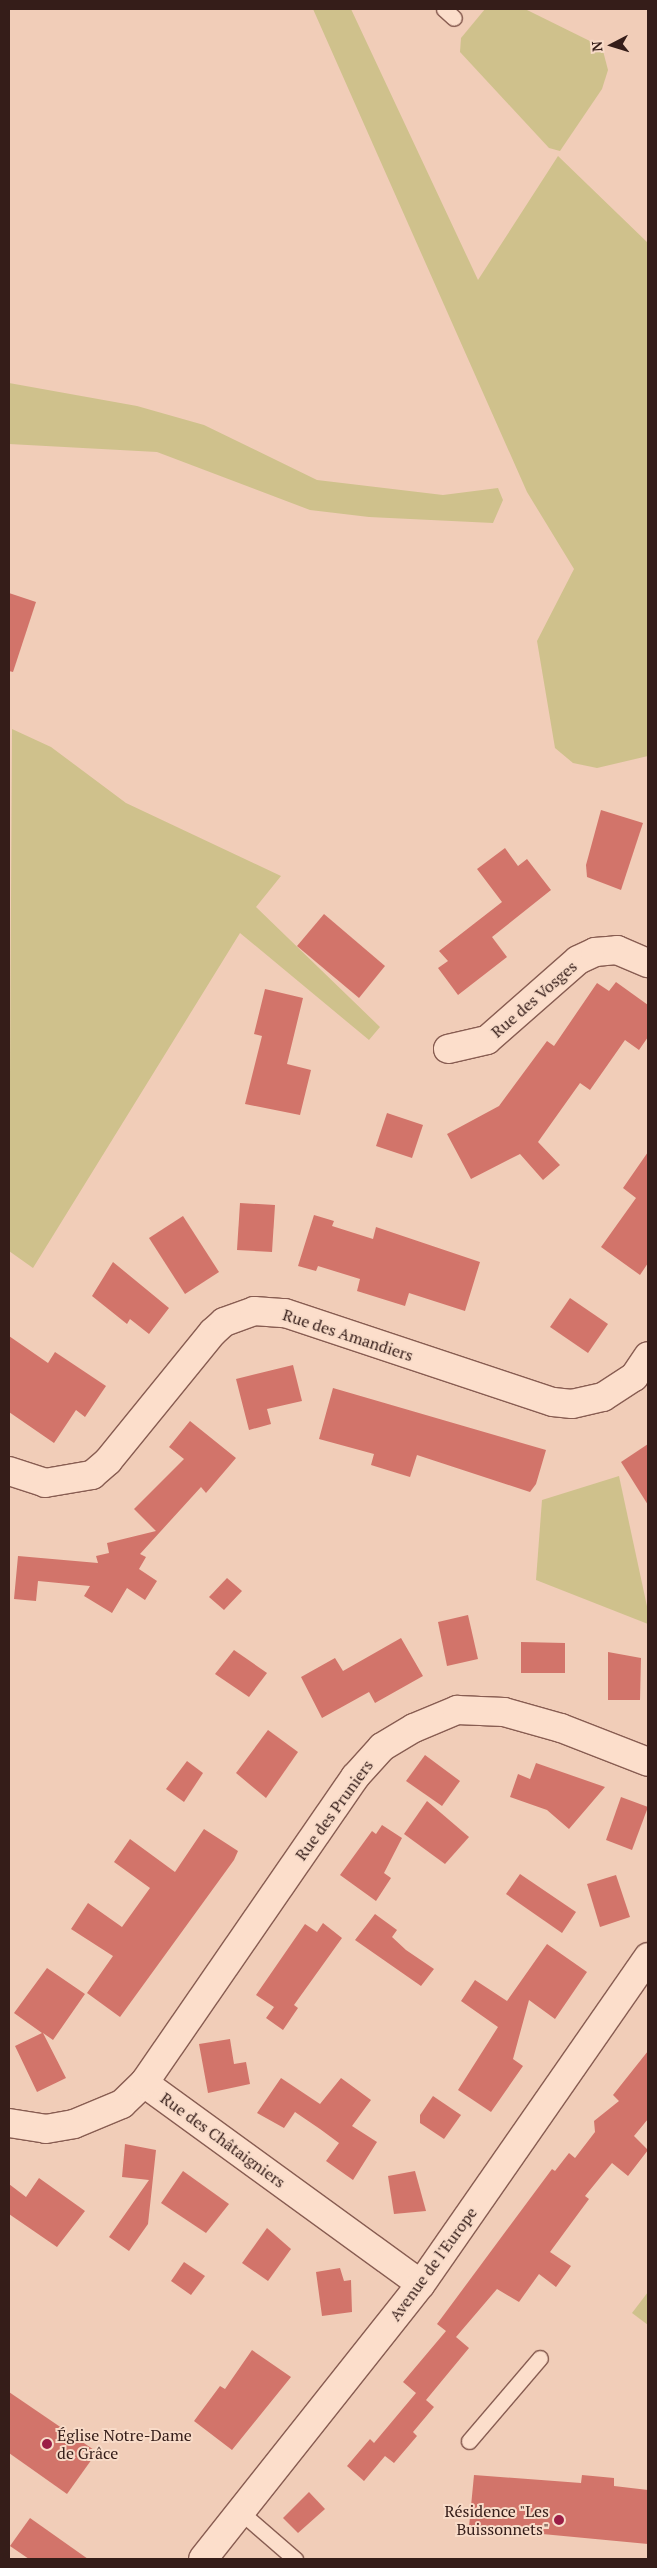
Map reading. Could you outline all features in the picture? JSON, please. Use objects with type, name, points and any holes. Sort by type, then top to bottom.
[{"type":"street","name":"Rue des Vosges","points":[[448,1049],[471,1047],[487,1040],[578,960],[595,952],[617,950],[648,963]]},
{"type":"street","name":"Rue des Amandiers","points":[[9,1471],[45,1483],[92,1475],[108,1461],[213,1332],[224,1322],[254,1311],[285,1313],[553,1402],[603,1397],[634,1377],[648,1356]]},
{"type":"street","name":"Rue des Pruniers","points":[[144,2083],[355,1776],[382,1747],[457,1710],[504,1712],[561,1728],[648,1762]]},
{"type":"street","name":"Avenue de l'Europe","points":[[203,2559],[243,2514],[422,2284],[648,1956]]},
{"type":"street","name":"Rue des Châtaigniers","points":[[9,2123],[46,2129],[74,2124],[122,2104],[144,2083],[422,2284]]},
{"type":"lane","points":[[469,2441],[540,2358]]},
{"type":"lane","points":[[243,2514],[294,2559]]},
{"type":"shaded area","points":[[313,9],[351,9],[478,280],[558,156],[648,243],[648,756],[597,768],[573,763],[555,748],[537,641],[574,569],[527,492]]},
{"type":"shaded area","points":[[485,9],[525,9],[602,47],[608,70],[602,89],[560,151],[549,148],[460,52],[461,38]]},
{"type":"shaded area","points":[[9,383],[137,406],[204,425],[317,480],[443,495],[498,488],[503,500],[493,523],[369,517],[310,510],[157,452],[9,444]]},
{"type":"shaded area","points":[[12,729],[51,747],[126,803],[281,876],[256,907],[380,1027],[369,1040],[240,933],[33,1268],[9,1251]]},
{"type":"shaded area","points":[[619,1476],[648,1611],[648,1624],[536,1580],[542,1500]]},
{"type":"shaded area","points":[[648,2292],[648,2325],[632,2313]]},
{"type":"building","points":[[9,593],[36,602],[13,672],[9,671]]},
{"type":"building","points":[[601,810],[643,823],[621,890],[587,877],[586,865]]},
{"type":"building","points":[[505,848],[518,866],[527,859],[551,890],[492,937],[507,957],[458,995],[438,968],[448,961],[439,951],[502,902],[477,869]]},
{"type":"building","points":[[324,914],[385,966],[359,998],[297,946]]},
{"type":"building","points":[[616,982],[648,1005],[648,1037],[639,1050],[625,1040],[590,1090],[580,1083],[538,1142],[560,1165],[543,1180],[520,1154],[471,1179],[447,1134],[499,1106],[547,1041],[554,1046],[597,983],[609,991]]},
{"type":"building","points":[[265,989],[303,998],[287,1064],[311,1070],[300,1115],[245,1104],[262,1036],[254,1034]]},
{"type":"building","points":[[387,1113],[423,1125],[412,1158],[376,1146]]},
{"type":"building","points":[[648,1152],[648,1263],[640,1275],[601,1247],[636,1198],[623,1188]]},
{"type":"building","points":[[240,1203],[275,1205],[272,1252],[237,1250]]},
{"type":"building","points":[[314,1215],[334,1221],[332,1226],[373,1239],[376,1227],[480,1262],[465,1311],[409,1293],[405,1306],[357,1291],[360,1279],[318,1266],[316,1271],[298,1266]]},
{"type":"building","points":[[183,1216],[219,1272],[185,1294],[149,1238]]},
{"type":"building","points":[[113,1262],[169,1308],[149,1334],[130,1319],[127,1324],[92,1296]]},
{"type":"building","points":[[570,1298],[608,1324],[588,1353],[550,1327]]},
{"type":"building","points":[[9,1336],[48,1363],[55,1352],[106,1386],[85,1417],[76,1410],[54,1443],[9,1412]]},
{"type":"building","points":[[293,1365],[302,1401],[267,1409],[271,1424],[249,1430],[236,1379]]},
{"type":"building","points":[[333,1388],[546,1450],[536,1484],[530,1492],[417,1455],[410,1477],[371,1465],[374,1454],[319,1439]]},
{"type":"building","points":[[190,1421],[236,1458],[206,1493],[201,1487],[140,1554],[146,1557],[139,1569],[157,1581],[145,1600],[127,1588],[112,1613],[84,1596],[90,1586],[38,1581],[36,1601],[14,1599],[18,1556],[98,1563],[96,1556],[109,1553],[107,1543],[156,1531],[134,1509],[184,1459],[169,1447]]},
{"type":"building","points":[[648,1444],[648,1505],[621,1462]]},
{"type":"building","points":[[227,1578],[242,1591],[224,1610],[209,1597]]},
{"type":"building","points":[[468,1615],[478,1659],[447,1666],[438,1622]]},
{"type":"building","points":[[401,1638],[423,1676],[375,1703],[369,1692],[322,1718],[301,1677],[335,1658],[343,1671]]},
{"type":"building","points":[[521,1642],[565,1643],[565,1673],[521,1673]]},
{"type":"building","points":[[234,1650],[267,1673],[249,1697],[215,1674]]},
{"type":"building","points":[[608,1652],[641,1658],[640,1700],[608,1700]]},
{"type":"building","points":[[268,1730],[298,1752],[266,1798],[236,1773]]},
{"type":"building","points":[[425,1755],[460,1781],[442,1806],[406,1781]]},
{"type":"building","points":[[187,1761],[203,1773],[184,1802],[166,1789]]},
{"type":"building","points":[[536,1763],[605,1787],[569,1829],[547,1810],[510,1797],[518,1774],[530,1779]]},
{"type":"building","points":[[621,1797],[648,1807],[632,1850],[606,1840]]},
{"type":"building","points":[[427,1801],[469,1837],[445,1864],[404,1834]]},
{"type":"building","points":[[382,1825],[402,1838],[384,1873],[391,1878],[376,1901],[340,1875],[372,1831],[376,1834]]},
{"type":"building","points":[[204,1829],[238,1851],[234,1860],[120,2017],[87,1993],[113,1956],[71,1929],[88,1903],[122,1927],[150,1888],[114,1862],[130,1839],[175,1872]]},
{"type":"building","points":[[520,1874],[576,1912],[562,1933],[506,1894]]},
{"type":"building","points":[[616,1875],[630,1917],[600,1927],[587,1884]]},
{"type":"building","points":[[375,1914],[397,1930],[392,1937],[406,1950],[434,1969],[421,1986],[355,1940]]},
{"type":"building","points":[[323,1923],[342,1938],[294,2005],[298,2008],[283,2030],[266,2018],[274,2007],[256,1995],[305,1924],[317,1932]]},
{"type":"building","points":[[547,1944],[587,1972],[555,2019],[529,2000],[513,2059],[523,2066],[491,2112],[458,2090],[498,2027],[461,2001],[475,1980],[507,2001]]},
{"type":"building","points":[[47,1968],[85,1994],[53,2040],[43,2033],[66,2078],[37,2092],[15,2046],[42,2033],[14,2013]]},
{"type":"building","points":[[230,2039],[234,2064],[246,2062],[250,2084],[208,2093],[199,2044]]},
{"type":"building","points":[[648,2051],[648,2119],[634,2136],[648,2150],[628,2176],[612,2163],[585,2196],[589,2199],[550,2252],[571,2266],[556,2287],[539,2274],[519,2302],[497,2289],[456,2337],[469,2348],[426,2400],[434,2407],[413,2432],[417,2436],[394,2463],[385,2456],[364,2481],[347,2466],[370,2439],[374,2443],[416,2393],[403,2382],[446,2331],[437,2324],[552,2169],[555,2171],[569,2153],[575,2158],[595,2132],[594,2121],[619,2101],[613,2095]]},
{"type":"building","points":[[281,2078],[320,2104],[341,2078],[371,2100],[352,2126],[377,2142],[353,2180],[326,2161],[339,2143],[320,2129],[295,2112],[284,2128],[257,2113]]},
{"type":"building","points":[[433,2096],[461,2115],[444,2139],[420,2123],[420,2115]]},
{"type":"building","points":[[125,2144],[156,2150],[148,2224],[129,2251],[109,2237],[149,2180],[122,2177]]},
{"type":"building","points":[[183,2171],[229,2204],[206,2233],[161,2203]]},
{"type":"building","points":[[415,2171],[426,2211],[394,2214],[388,2176]]},
{"type":"building","points":[[39,2178],[85,2211],[57,2247],[9,2214],[9,2184],[26,2197]]},
{"type":"building","points":[[267,2228],[291,2249],[268,2281],[242,2263]]},
{"type":"building","points":[[184,2262],[205,2276],[191,2295],[171,2281]]},
{"type":"building","points":[[340,2268],[344,2281],[351,2280],[352,2312],[322,2316],[316,2272]]},
{"type":"building","points":[[252,2350],[291,2377],[232,2450],[194,2421],[220,2386],[225,2389]]},
{"type":"building","name":"Église Notre-Dame de Grâce","points":[[9,2392],[97,2452],[67,2494],[9,2453]]},
{"type":"building","name":"Résidence \"Les Buissonnets\"","points":[[474,2475],[581,2483],[582,2475],[614,2478],[614,2486],[648,2490],[648,2544],[469,2527]]},
{"type":"building","points":[[309,2492],[325,2509],[298,2533],[283,2518]]},
{"type":"building","points":[[30,2518],[88,2559],[29,2559],[10,2546]]},
{"type":"place","name":"Église Notre-Dame de Grâce","points":[[47,2444]]},
{"type":"place","name":"Résidence \"Les Buissonnets\"","points":[[559,2520]]}]
